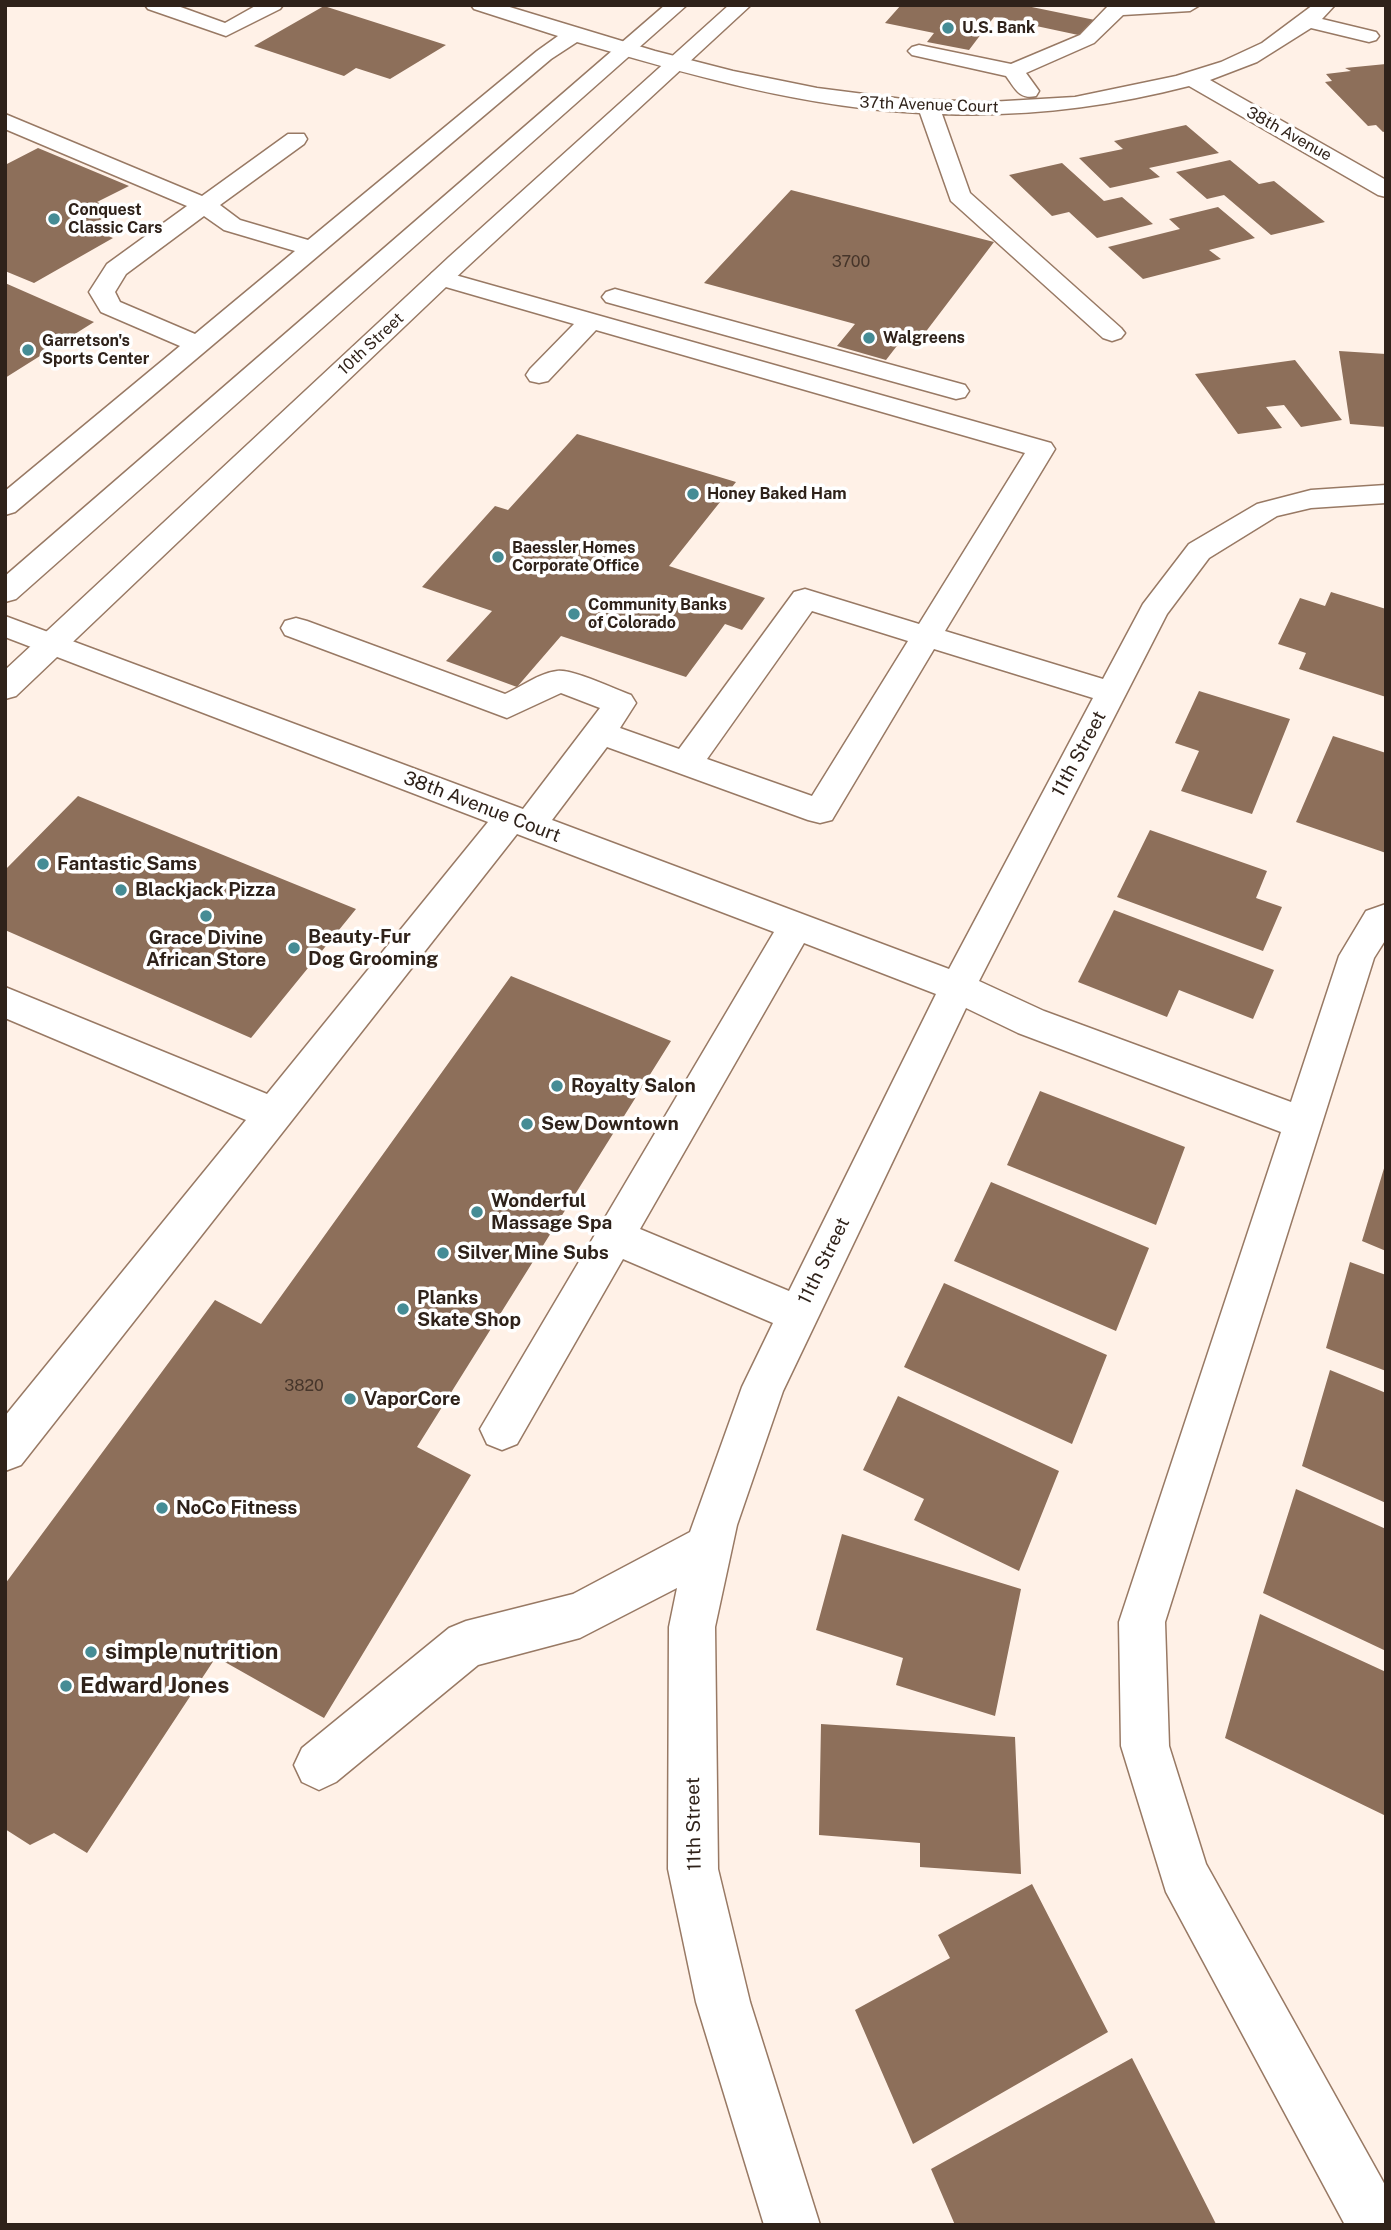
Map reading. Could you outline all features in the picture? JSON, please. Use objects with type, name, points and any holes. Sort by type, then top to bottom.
[{"type":"street","points":[[155,5],[226,30],[273,5]]},
{"type":"street","name":"37th Avenue Court","points":[[481,5],[676,65],[843,100],[929,108],[1040,106],[1122,97],[1239,64],[1277,44],[1317,10]]},
{"type":"street","points":[[5,592],[677,5]]},
{"type":"street","name":"10th Street","points":[[5,688],[441,278],[741,5]]},
{"type":"street","points":[[919,51],[1013,71],[1087,39],[1117,9],[1190,5]]},
{"type":"street","points":[[1317,10],[1369,36]]},
{"type":"street","points":[[5,506],[544,55],[573,34]]},
{"type":"street","points":[[1013,71],[1040,106]]},
{"type":"street","name":"38th Avenue","points":[[1192,79],[1386,190]]},
{"type":"street","points":[[929,108],[959,196],[1112,333]]},
{"type":"street","points":[[5,121],[204,205],[232,225],[314,249]]},
{"type":"street","points":[[199,345],[110,307],[102,292],[116,269],[296,139]]},
{"type":"street","points":[[1341,164],[1368,155]]},
{"type":"street","points":[[441,278],[1041,449],[820,811],[600,733]]},
{"type":"street","points":[[615,297],[956,391]]},
{"type":"street","points":[[539,375],[591,321]]},
{"type":"street","points":[[128,371],[157,380]]},
{"type":"street","name":"11th Street","points":[[792,2225],[723,2002],[693,1868],[692,1627],[714,1525],[763,1387],[958,987],[1154,611],[1199,551],[1267,510],[1311,499],[1386,494]]},
{"type":"street","points":[[686,764],[805,598],[1111,693]]},
{"type":"street","name":"38th Avenue Court","points":[[5,626],[958,987],[1031,1022],[1301,1123]]},
{"type":"street","points":[[5,1450],[274,1114],[520,822],[600,733],[620,703],[559,681],[507,707],[296,628]]},
{"type":"street","points":[[1365,2206],[1184,1874],[1145,1746],[1142,1622],[1357,956],[1378,921],[1386,917]]},
{"type":"street","points":[[502,1429],[796,926]]},
{"type":"street","points":[[5,1002],[274,1114]]},
{"type":"street","points":[[614,1237],[799,1314]]},
{"type":"street","points":[[318,1765],[466,1645],[580,1615],[709,1546]]},
{"type":"building","name":"U.S. Bank","points":[[901,5],[1022,5],[1095,20],[1083,36],[994,17],[969,50],[927,42],[934,33],[885,23]]},
{"type":"building","points":[[324,6],[446,45],[390,79],[356,68],[344,76],[254,46]]},
{"type":"building","points":[[1386,64],[1386,131],[1383,132],[1376,125],[1368,126],[1325,82],[1332,81],[1326,74],[1351,71],[1345,68]]},
{"type":"building","points":[[1186,125],[1219,153],[1149,168],[1160,177],[1110,188],[1079,158],[1123,149],[1114,141]]},
{"type":"building","name":"Conquest Classic Cars","points":[[38,148],[129,186],[97,202],[117,211],[87,227],[113,238],[34,283],[5,271],[5,165]]},
{"type":"building","points":[[1230,160],[1259,184],[1274,181],[1325,222],[1271,235],[1224,195],[1207,199],[1176,172]]},
{"type":"building","points":[[1062,163],[1104,201],[1122,197],[1153,224],[1097,238],[1069,212],[1052,216],[1009,175]]},
{"type":"building","name":"Walgreens","points":[[791,190],[994,242],[918,342],[903,338],[886,360],[837,346],[855,324],[704,283]]},
{"type":"building","points":[[1218,207],[1255,238],[1209,250],[1221,259],[1143,279],[1108,247],[1180,229],[1169,219]]},
{"type":"building","name":"Garretson's Sports Center","points":[[5,283],[94,322],[5,378]]},
{"type":"building","points":[[1339,351],[1386,354],[1386,427],[1350,424]]},
{"type":"building","points":[[1295,360],[1342,420],[1301,427],[1284,405],[1266,407],[1282,428],[1238,434],[1195,374]]},
{"type":"building","points":[[577,434],[736,482],[669,566],[765,598],[742,630],[725,624],[686,677],[561,636],[517,687],[446,661],[492,611],[422,587],[495,506],[508,510]]},
{"type":"building","points":[[1331,592],[1386,609],[1386,697],[1299,669],[1306,653],[1278,644],[1300,598],[1325,606]]},
{"type":"building","points":[[1199,691],[1290,719],[1252,814],[1181,791],[1199,751],[1175,743]]},
{"type":"building","points":[[1333,736],[1386,753],[1386,853],[1296,822]]},
{"type":"building","points":[[78,796],[356,909],[251,1038],[5,930],[5,870]]},
{"type":"building","points":[[1150,830],[1267,871],[1256,898],[1282,907],[1263,951],[1117,897]]},
{"type":"building","points":[[1114,910],[1274,970],[1253,1019],[1179,990],[1167,1017],[1078,982]]},
{"type":"building","points":[[511,976],[671,1041],[417,1447],[471,1475],[324,1718],[216,1657],[87,1853],[54,1833],[30,1845],[5,1829],[5,1584],[215,1300],[261,1324]]},
{"type":"building","points":[[1040,1091],[1185,1147],[1156,1225],[1007,1165]]},
{"type":"building","points":[[1386,1165],[1386,1251],[1362,1241]]},
{"type":"building","points":[[991,1182],[1149,1248],[1116,1331],[954,1261]]},
{"type":"building","points":[[1350,1262],[1386,1275],[1386,1371],[1326,1348]]},
{"type":"building","points":[[944,1283],[1107,1355],[1072,1444],[904,1367]]},
{"type":"building","points":[[1330,1370],[1386,1393],[1386,1503],[1302,1466]]},
{"type":"building","points":[[898,1396],[1059,1471],[1019,1571],[914,1520],[924,1499],[863,1470]]},
{"type":"building","points":[[1296,1489],[1386,1529],[1386,1651],[1263,1593]]},
{"type":"building","points":[[842,1534],[1021,1589],[995,1716],[896,1685],[903,1658],[816,1630]]},
{"type":"building","points":[[1260,1614],[1386,1672],[1386,1816],[1225,1738]]},
{"type":"building","points":[[821,1724],[1015,1737],[1021,1874],[920,1867],[920,1843],[819,1835]]},
{"type":"building","points":[[1032,1884],[1108,2032],[913,2144],[855,2010],[950,1958],[938,1935]]},
{"type":"building","points":[[1132,2058],[1216,2224],[955,2225],[931,2169]]},
{"type":"place","name":"U.S. Bank","points":[[948,28]]},
{"type":"place","name":"Conquest Classic Cars","points":[[54,219]]},
{"type":"place","name":"Walgreens","points":[[869,338]]},
{"type":"place","name":"Garretson's Sports Center","points":[[28,350]]},
{"type":"place","name":"Honey Baked Ham","points":[[693,494]]},
{"type":"place","name":"Baessler Homes Corporate Office","points":[[498,557]]},
{"type":"place","name":"Community Banks of Colorado","points":[[574,614]]},
{"type":"place","name":"Fantastic Sams","points":[[43,864]]},
{"type":"place","name":"Blackjack Pizza","points":[[121,890]]},
{"type":"place","name":"Grace Divine African Store","points":[[206,916]]},
{"type":"place","name":"Beauty-Fur Dog Grooming","points":[[294,948]]},
{"type":"place","name":"Royalty Salon","points":[[557,1086]]},
{"type":"place","name":"Sew Downtown","points":[[527,1124]]},
{"type":"place","name":"Wonderful Massage Spa","points":[[477,1212]]},
{"type":"place","name":"Silver Mine Subs","points":[[443,1253]]},
{"type":"place","name":"Planks Skate Shop","points":[[403,1309]]},
{"type":"place","name":"VaporCore","points":[[350,1399]]},
{"type":"place","name":"NoCo Fitness","points":[[162,1508]]},
{"type":"place","name":"simple nutrition","points":[[91,1652]]},
{"type":"place","name":"Edward Jones","points":[[66,1686]]}]
